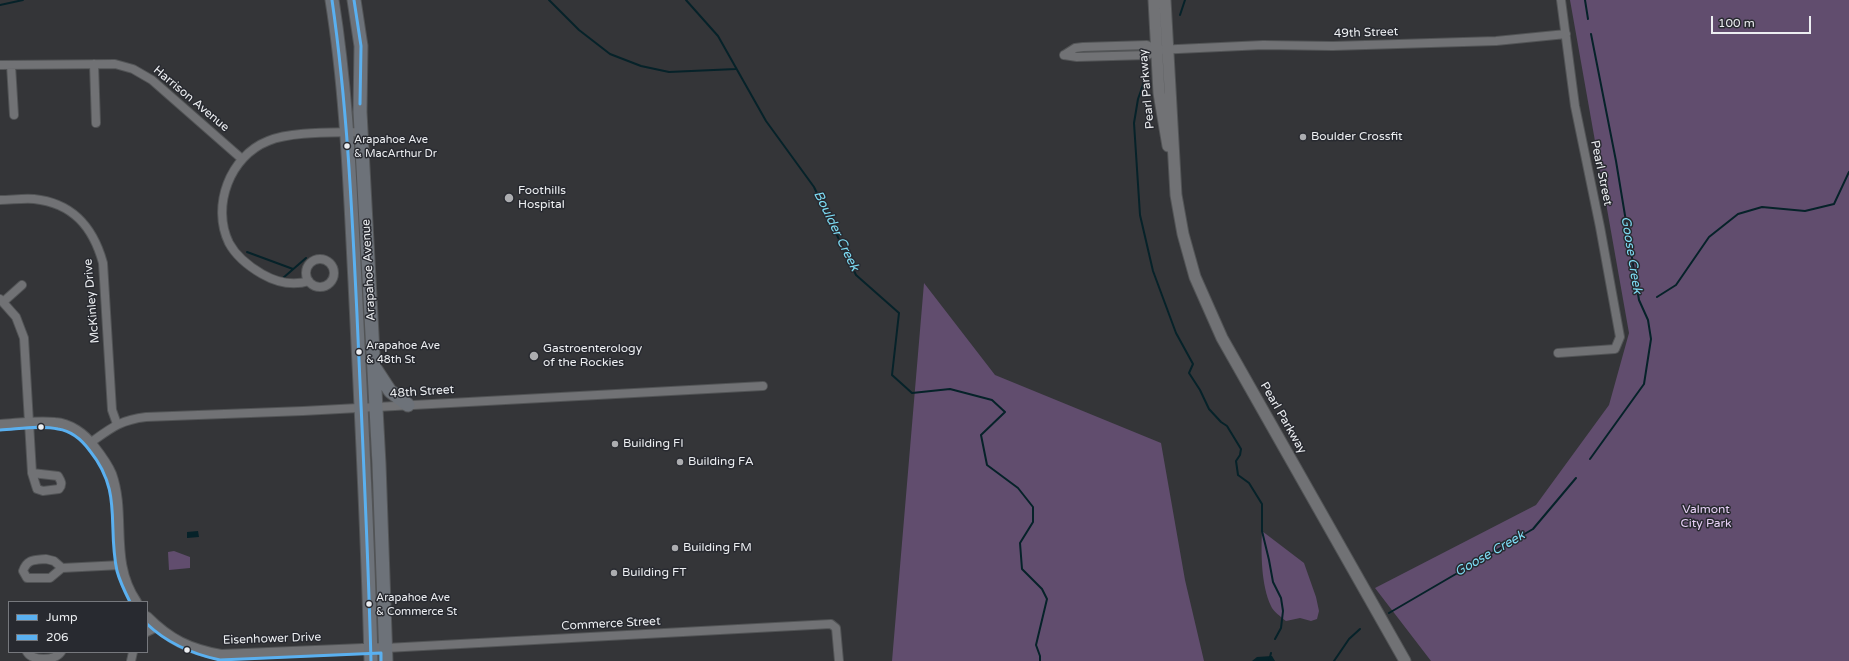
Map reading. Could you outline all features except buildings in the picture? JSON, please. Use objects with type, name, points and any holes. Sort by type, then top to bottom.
[{"type":"main road","name":"Arapahoe Avenue","points":[[332,0],[339,49],[346,133],[361,407],[371,655]]},
{"type":"main road","name":"Arapahoe Avenue","points":[[354,0],[361,46],[362,132],[377,407],[386,654]]},
{"type":"main road","name":"Pearl Parkway","points":[[1154,0],[1162,50],[1179,215],[1195,277],[1214,322],[1405,661]]},
{"type":"main road","name":"Pearl Parkway","points":[[1162,50],[1165,0]]},
{"type":"main road","points":[[374,366],[390,390],[408,405]]},
{"type":"street","name":"Pearl Street","points":[[1558,353],[1615,349],[1619,343],[1620,330],[1575,106],[1561,0]]},
{"type":"street","name":"49th Street","points":[[1162,50],[1263,45],[1333,46],[1496,41],[1566,34]]},
{"type":"street","points":[[1147,45],[1162,50],[1148,55],[1077,57],[1064,55],[1075,48],[1106,46],[1147,45]]},
{"type":"street","points":[[94,64],[96,124]]},
{"type":"street","name":"Harrison Avenue","points":[[0,65],[115,64],[126,66],[152,80],[242,159]]},
{"type":"street","points":[[11,65],[14,115]]},
{"type":"street","points":[[309,280],[296,283],[279,281],[263,274],[244,261],[230,243],[225,231],[222,214],[226,189],[233,173],[242,159],[256,147],[278,138],[362,132]]},
{"type":"street","name":"McKinley Drive","points":[[0,200],[32,199],[57,204],[80,218],[98,246],[103,263],[112,410],[117,424]]},
{"type":"street","points":[[22,285],[2,300],[16,316],[24,338],[32,473]]},
{"type":"street","name":"48th Street","points":[[90,443],[117,424],[146,417],[377,407],[763,386]]},
{"type":"street","points":[[0,425],[55,423],[65,425],[78,431],[105,462],[115,487],[121,565],[127,585],[135,601]]},
{"type":"street","points":[[62,568],[121,565]]},
{"type":"street","name":"Eisenhower Drive","points":[[148,618],[156,626],[182,644],[200,651],[221,655],[386,654]]},
{"type":"street","name":"Commerce Street","points":[[386,654],[831,624],[836,628],[839,661]]},
{"type":"street","points":[[148,631],[156,626]]},
{"type":"street","points":[[28,653],[30,657],[34,659],[56,657],[60,653]]},
{"type":"green space","name":"Valmont City Park","points":[[1570,0],[1849,0],[1849,661],[1431,661],[1375,588],[1536,505],[1609,405],[1629,333]]},
{"type":"green space","points":[[924,283],[995,375],[1161,443],[1185,580],[1204,661],[892,661]]},
{"type":"green space","points":[[1262,531],[1304,563],[1316,597],[1319,611],[1317,619],[1311,621],[1300,618],[1286,621],[1272,608],[1263,579]]},
{"type":"green space","points":[[174,551],[190,557],[190,568],[169,570],[168,552]]},
{"type":"water","points":[[198,531],[199,537],[187,538],[187,532]]},
{"type":"water","points":[[1272,656],[1275,661],[1252,661],[1257,657]]},
{"type":"waterway","points":[[0,5],[23,0]]},
{"type":"waterway","points":[[549,0],[579,30],[610,54],[641,66],[669,72],[736,69]]},
{"type":"waterway","name":"Boulder Creek","points":[[686,0],[718,36],[766,121],[814,187],[856,275],[899,313],[892,375],[912,393],[950,389],[992,400],[1005,412],[981,435],[987,465],[1018,488],[1033,507],[1033,522],[1020,543],[1022,569],[1042,589],[1047,599],[1036,645],[1040,656],[1040,661]]},
{"type":"waterway","points":[[1180,15],[1185,0]]},
{"type":"waterway","name":"Goose Creek","points":[[1585,0],[1588,19]]},
{"type":"waterway","name":"Goose Creek","points":[[1590,459],[1644,384],[1651,339],[1648,320],[1639,300],[1616,161],[1591,34]]},
{"type":"waterway","points":[[1144,82],[1138,99],[1134,123],[1140,215],[1153,271],[1176,333],[1193,364],[1189,373],[1200,390],[1209,409],[1221,422],[1227,426],[1241,449],[1240,455],[1236,461],[1238,475],[1249,483],[1262,504],[1262,531],[1273,582],[1281,598],[1283,611],[1281,628],[1275,639]]},
{"type":"waterway","points":[[1657,297],[1676,285],[1709,237],[1738,214],[1762,207],[1805,211],[1834,204],[1849,172]]},
{"type":"waterway","points":[[247,252],[293,269]]},
{"type":"waterway","points":[[283,278],[306,258]]},
{"type":"waterway","name":"Goose Creek","points":[[1389,613],[1533,529],[1576,478]]},
{"type":"waterway","name":"Goose Creek","points":[[1334,661],[1349,639],[1360,629]]},
{"type":"waterway","points":[[1269,661],[1271,653]]},
{"type":"transit line","name":"Jump","points":[[332,0],[342,78],[351,197],[365,488],[371,661]]},
{"type":"transit line","name":"Jump","points":[[354,0],[361,46],[360,104]]},
{"type":"transit line","name":"206","points":[[0,430],[37,427],[51,428],[68,432],[84,443],[100,466],[107,481],[112,509],[114,554],[117,571],[130,601]]},
{"type":"transit line","name":"206","points":[[148,625],[172,643],[200,655],[220,660],[381,653],[381,661]]},
{"type":"place","name":"Boulder Crossfit","points":[[1303,137]]},
{"type":"place","name":"Arapahoe Ave & MacArthur Dr","points":[[347,146]]},
{"type":"place","name":"Foothills Hospital","points":[[509,198]]},
{"type":"place","name":"Arapahoe Ave & 48th St","points":[[359,352]]},
{"type":"place","name":"Gastroenterology of the Rockies","points":[[534,356]]},
{"type":"place","name":"Building FI","points":[[615,444]]},
{"type":"place","name":"Building FA","points":[[680,462]]},
{"type":"place","name":"Building FM","points":[[675,548]]},
{"type":"place","name":"Building FT","points":[[614,573]]},
{"type":"place","name":"Arapahoe Ave & Commerce St","points":[[369,604]]}]
